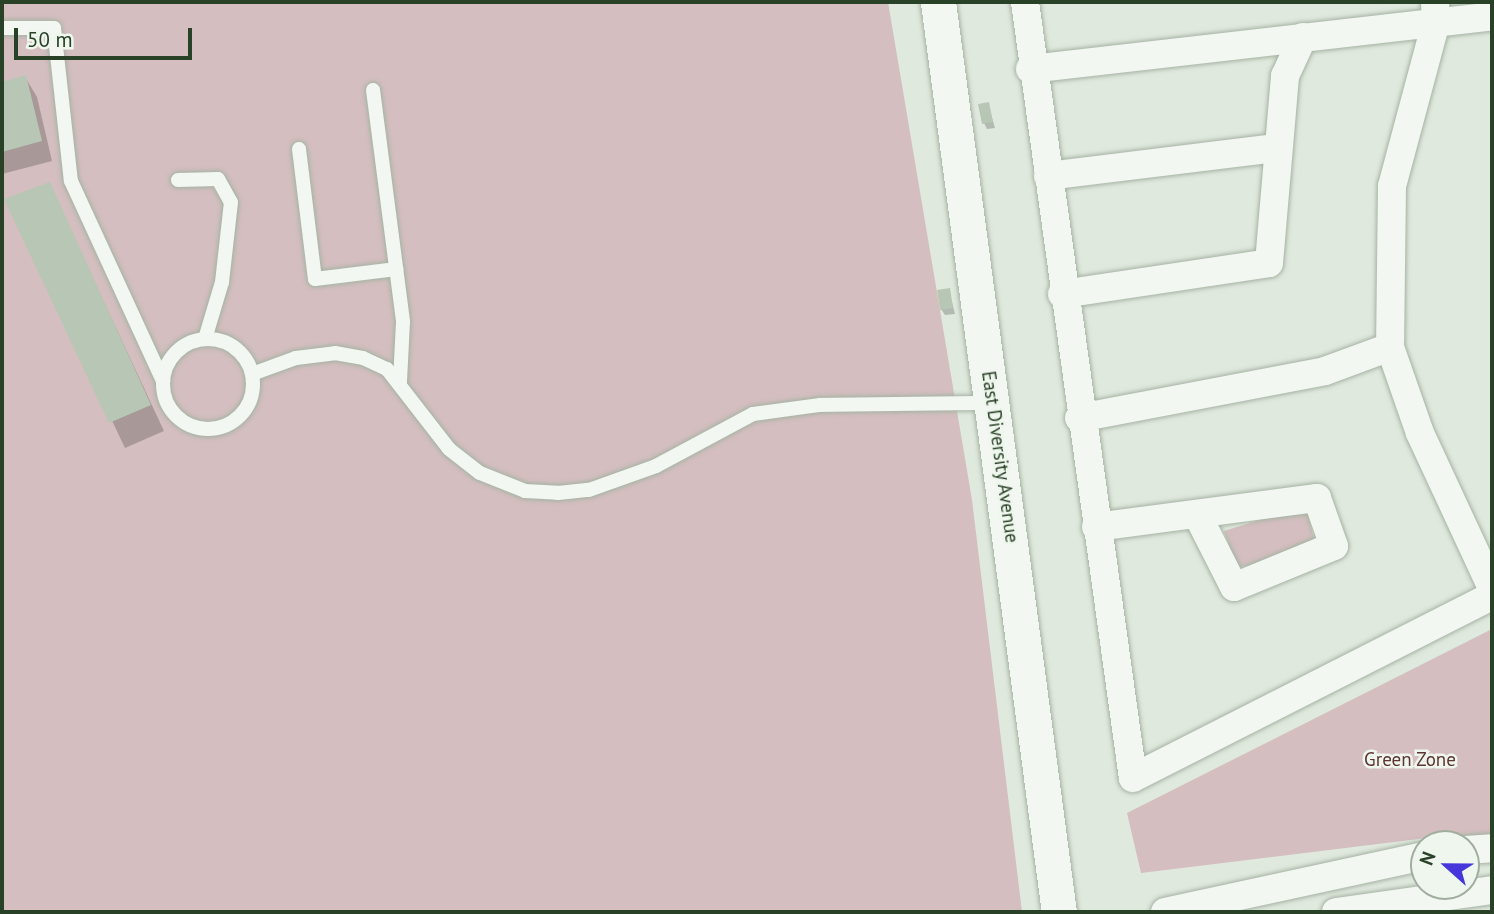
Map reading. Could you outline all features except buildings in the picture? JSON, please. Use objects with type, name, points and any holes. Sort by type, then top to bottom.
[{"type":"street","name":"East Diversity Avenue","points":[[938,2],[1059,912]]},
{"type":"street","points":[[1025,2],[1030,69],[1048,176],[1079,418],[1133,778],[1492,596]]},
{"type":"street","points":[[1030,69],[1303,37],[1435,12],[1492,16]]},
{"type":"street","points":[[1435,12],[1392,186],[1390,347],[1420,433],[1492,588]]},
{"type":"street","points":[[1062,294],[1269,263],[1276,148],[1285,76],[1303,37]]},
{"type":"street","points":[[1048,176],[1276,148]]},
{"type":"street","points":[[1079,418],[1325,371],[1390,347]]},
{"type":"street","points":[[1096,527],[1199,518],[1317,498],[1334,546],[1234,587],[1199,518]]},
{"type":"street","points":[[1165,912],[1410,859]]},
{"type":"street","points":[[1336,912],[1492,890]]},
{"type":"lane","points":[[2,28],[54,28],[71,181],[163,381],[170,410],[208,430],[246,409],[252,373],[230,343],[205,339],[173,354],[163,381]]},
{"type":"lane","points":[[373,90],[403,322],[400,382]]},
{"type":"lane","points":[[299,149],[315,279],[396,269]]},
{"type":"lane","points":[[178,180],[218,180],[231,202],[222,282],[205,339]]},
{"type":"lane","points":[[252,373],[335,352],[387,369],[400,382],[449,449],[480,473],[525,491],[558,493],[589,490],[656,466],[753,414],[820,405],[993,402]]},
{"type":"green space","points":[[2,2],[888,2],[972,500],[1022,912],[2,912]]},
{"type":"green space","points":[[1308,514],[1314,540],[1269,563],[1237,567],[1224,531],[1275,515]]},
{"type":"green space","name":"Green Zone","points":[[1492,629],[1492,836],[1480,836],[1480,830],[1410,830],[1410,840],[1141,873],[1127,813]]}]
